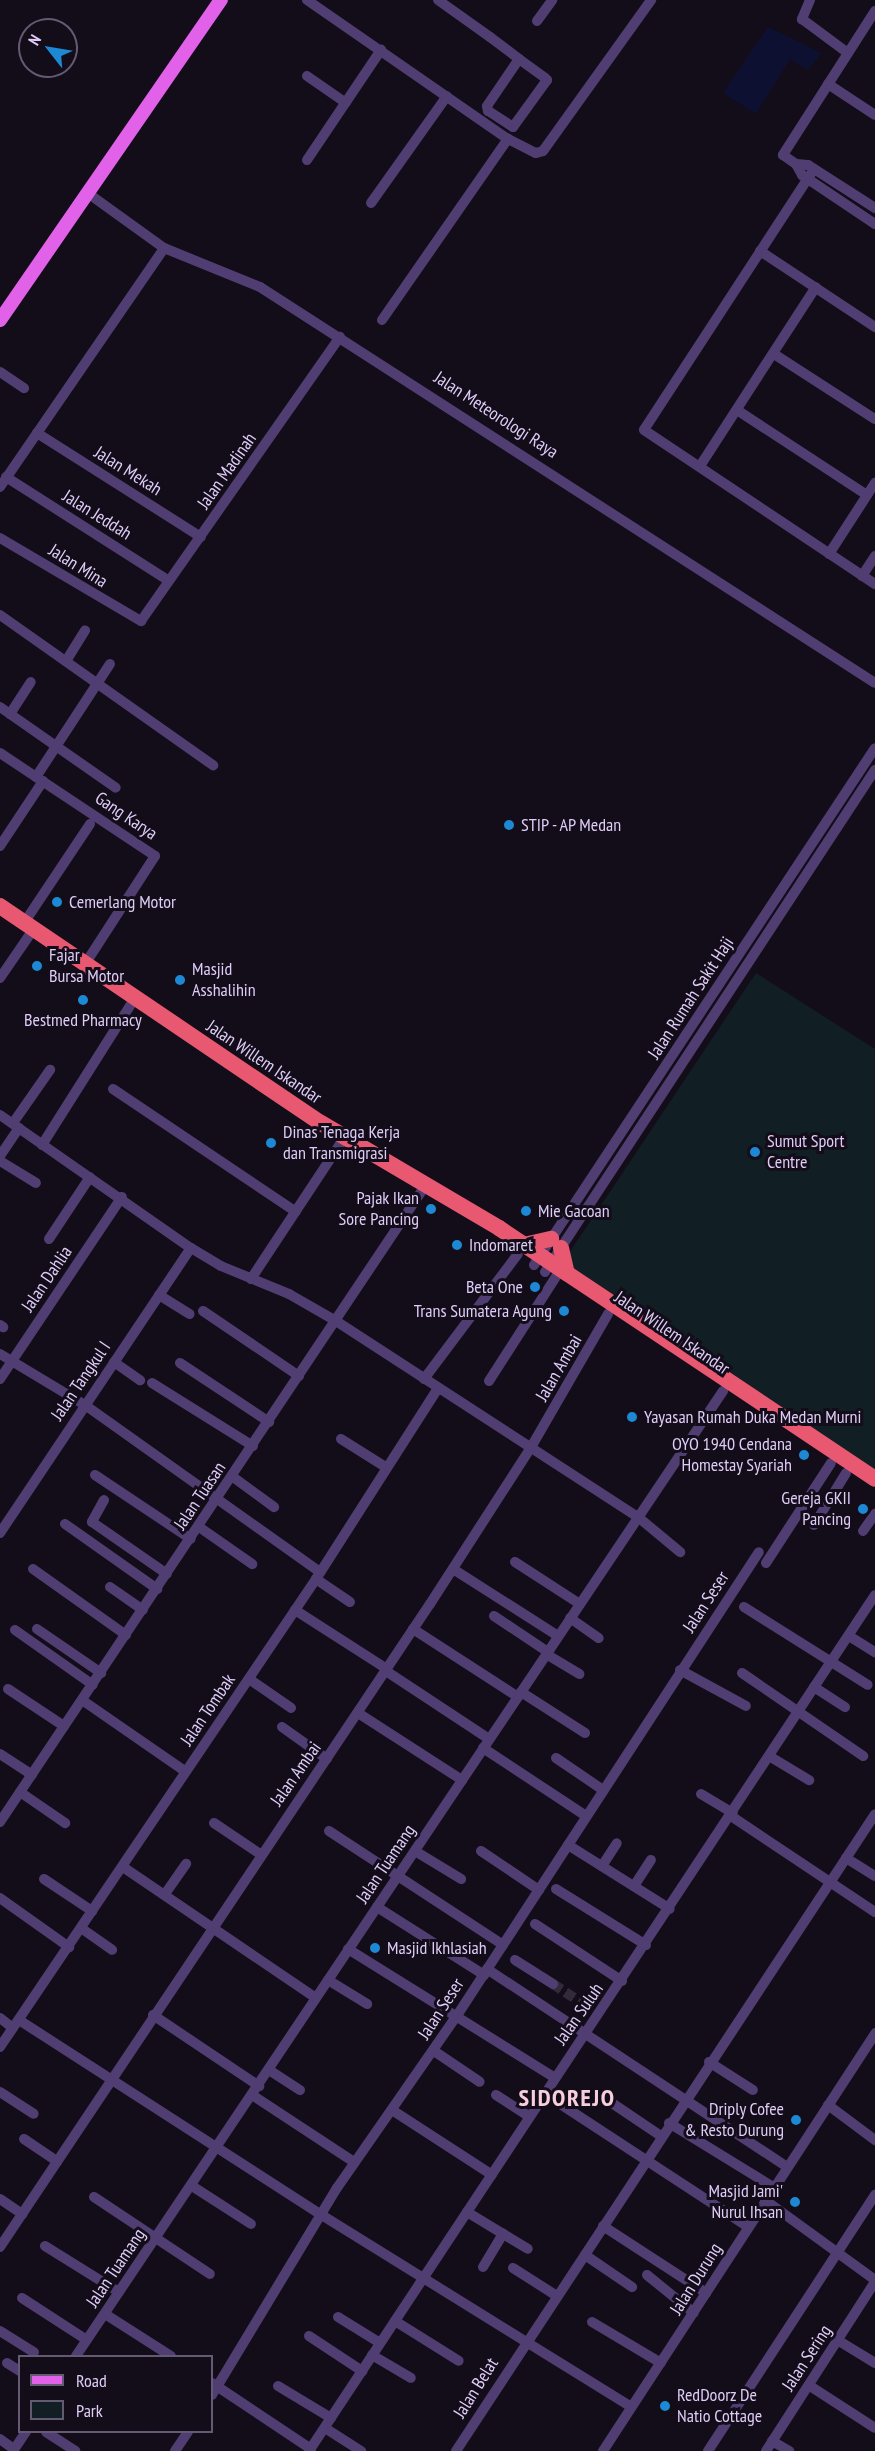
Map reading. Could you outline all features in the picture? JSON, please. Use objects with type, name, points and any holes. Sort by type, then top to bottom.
[{"type":"highway","name":"Jalan Willem Iskandar","points":[[0,906],[344,1138],[451,1203],[459,1214],[550,1268],[875,1479]]},
{"type":"highway","points":[[521,1250],[556,1243],[550,1268]]},
{"type":"highway","name":"Jalan Willem Iskandar","points":[[550,1268],[608,1314],[875,1492]]},
{"type":"main road","points":[[0,320],[221,0]]},
{"type":"street","points":[[307,0],[508,140],[533,153],[543,150],[651,0]]},
{"type":"street","points":[[438,0],[519,58],[547,82],[513,127],[488,111],[487,106],[519,58]]},
{"type":"street","points":[[537,21],[552,0]]},
{"type":"street","points":[[810,0],[802,19],[848,53]]},
{"type":"street","points":[[875,11],[871,27],[848,53],[783,154],[807,179],[875,224]]},
{"type":"street","points":[[307,160],[381,50]]},
{"type":"street","points":[[307,76],[346,103]]},
{"type":"street","points":[[828,84],[875,115]]},
{"type":"street","points":[[371,203],[447,96]]},
{"type":"street","points":[[382,320],[508,140]]},
{"type":"street","points":[[791,161],[814,169],[875,208]]},
{"type":"street","points":[[814,169],[644,428],[875,584]]},
{"type":"street","name":"Jalan Meteorologi Raya","points":[[89,194],[164,248],[260,287],[875,683]]},
{"type":"street","points":[[3,482],[164,248]]},
{"type":"street","points":[[760,250],[875,327]]},
{"type":"street","points":[[700,466],[816,288]]},
{"type":"street","name":"Jalan Madinah","points":[[139,622],[340,337]]},
{"type":"street","points":[[774,354],[875,419]]},
{"type":"street","points":[[0,372],[24,388]]},
{"type":"street","points":[[737,410],[867,495]]},
{"type":"street","name":"Jalan Mekah","points":[[37,433],[201,537]]},
{"type":"street","name":"Jalan Jeddah","points":[[3,482],[169,581]]},
{"type":"street","points":[[829,554],[875,483]]},
{"type":"street","name":"Jalan Mina","points":[[0,538],[139,622]]},
{"type":"street","points":[[862,576],[875,556]]},
{"type":"street","points":[[0,615],[213,765]]},
{"type":"street","points":[[66,661],[85,631]]},
{"type":"street","points":[[0,846],[40,779],[57,745],[110,664]]},
{"type":"street","points":[[10,714],[31,682]]},
{"type":"street","points":[[0,707],[116,788]]},
{"type":"street","name":"Jalan Rumah Sakit Haji","points":[[489,1381],[550,1268],[556,1243],[875,748]]},
{"type":"street","name":"Gang Karya","points":[[0,753],[156,857],[85,964]]},
{"type":"street","name":"Jalan Rumah Sakit Haji","points":[[556,1243],[875,770]]},
{"type":"street","points":[[0,978],[90,824]]},
{"type":"street","points":[[42,1145],[135,998]]},
{"type":"street","points":[[0,1156],[50,1070]]},
{"type":"street","points":[[113,1089],[296,1212]]},
{"type":"street","points":[[0,1115],[122,1197],[190,1248],[251,1279],[289,1294],[336,1321],[638,1517],[680,1552]]},
{"type":"street","points":[[251,1279],[344,1138]]},
{"type":"street","points":[[0,1161],[36,1183]]},
{"type":"street","points":[[49,1239],[90,1177]]},
{"type":"street","name":"Jalan Tuasan","points":[[1,1818],[233,1477],[425,1186]]},
{"type":"street","name":"Jalan Dahlia","points":[[0,1379],[122,1197]]},
{"type":"street","name":"Jalan Tangkul I","points":[[0,1533],[190,1248]]},
{"type":"street","points":[[424,1379],[521,1250]]},
{"type":"street","points":[[159,1295],[190,1314]]},
{"type":"street","points":[[203,1311],[299,1376]]},
{"type":"street","name":"Jalan Ambai","points":[[0,2247],[211,1926],[327,1759],[453,1569],[530,1449],[608,1314]]},
{"type":"street","points":[[0,1354],[85,1405],[219,1497],[350,1602]]},
{"type":"street","points":[[114,1362],[140,1380]]},
{"type":"street","points":[[180,1362],[269,1422]]},
{"type":"street","points":[[152,1383],[253,1446]]},
{"type":"street","name":"Jalan Tombak","points":[[0,2047],[295,1610],[438,1388]]},
{"type":"street","name":"Jalan Tuamang","points":[[77,2355],[723,1391]]},
{"type":"street","points":[[341,1439],[387,1468]]},
{"type":"street","points":[[766,1563],[831,1463]]},
{"type":"street","points":[[814,1525],[846,1473]]},
{"type":"street","points":[[95,1475],[191,1539]]},
{"type":"street","points":[[233,1477],[274,1506]]},
{"type":"street","points":[[104,1500],[92,1522],[167,1574]]},
{"type":"street","points":[[863,1531],[875,1514]]},
{"type":"street","points":[[64,1524],[157,1589]]},
{"type":"street","points":[[199,1527],[252,1564]]},
{"type":"street","name":"Jalan Seser","points":[[213,2388],[320,2214],[354,2162],[434,2051],[759,1552]]},
{"type":"street","points":[[515,1562],[580,1604]]},
{"type":"street","points":[[33,1569],[126,1635]]},
{"type":"street","points":[[453,1569],[558,1636]]},
{"type":"street","points":[[110,1587],[143,1610]]},
{"type":"street","name":"Jalan Suluh","points":[[310,2450],[586,2032],[595,2012],[622,1981],[875,1595]]},
{"type":"street","points":[[744,1607],[868,1685]]},
{"type":"street","points":[[295,1610],[386,1670],[586,1816]]},
{"type":"street","points":[[494,1616],[579,1674]]},
{"type":"street","points":[[570,1618],[599,1638]]},
{"type":"street","points":[[37,1629],[101,1673]]},
{"type":"street","points":[[413,1629],[585,1733]]},
{"type":"street","points":[[15,1630],[93,1685]]},
{"type":"street","points":[[849,1635],[875,1652]]},
{"type":"street","points":[[680,1670],[746,1706]]},
{"type":"street","points":[[742,1672],[863,1756]]},
{"type":"street","points":[[249,1679],[291,1708]]},
{"type":"street","points":[[814,1688],[845,1707]]},
{"type":"street","points":[[8,1689],[64,1726]]},
{"type":"street","points":[[82,1700],[186,1772]]},
{"type":"street","points":[[358,1713],[462,1780]]},
{"type":"street","points":[[282,1727],[327,1759]]},
{"type":"street","points":[[0,1754],[32,1775]]},
{"type":"street","points":[[769,1756],[809,1780]]},
{"type":"street","points":[[556,1758],[603,1790]]},
{"type":"street","points":[[20,1792],[65,1823]]},
{"type":"street","points":[[701,1794],[875,1912]]},
{"type":"street","name":"Jalan Belat","points":[[456,2451],[684,2100],[875,1814]]},
{"type":"street","points":[[214,1823],[260,1854]]},
{"type":"street","points":[[328,1831],[370,1856],[396,1878],[503,1945]]},
{"type":"street","points":[[602,1866],[617,1843]]},
{"type":"street","points":[[568,1845],[670,1909]]},
{"type":"street","points":[[415,1851],[461,1879]]},
{"type":"street","points":[[481,1851],[539,1890]]},
{"type":"street","points":[[846,1858],[875,1876]]},
{"type":"street","points":[[634,1886],[651,1860]]},
{"type":"street","points":[[165,1894],[186,1864]]},
{"type":"street","points":[[123,1867],[316,1998]]},
{"type":"street","points":[[44,1879],[92,1911]]},
{"type":"street","points":[[556,1889],[646,1945]]},
{"type":"street","points":[[0,1898],[69,1947]]},
{"type":"street","points":[[377,1907],[586,2032],[684,2100],[786,2166]]},
{"type":"street","points":[[535,1924],[622,1981]]},
{"type":"street","points":[[81,1928],[112,1950]]},
{"type":"street","points":[[348,1949],[458,2014],[555,2078]]},
{"type":"street","points":[[515,1960],[552,1984]]},
{"type":"street","points":[[328,1980],[367,2004]]},
{"type":"street","points":[[153,2015],[259,2086]]},
{"type":"street","points":[[0,2018],[16,2024],[111,2079],[320,2214],[631,2407]]},
{"type":"street","name":"Jalan Durung","points":[[603,2451],[694,2313],[786,2166],[873,2040]]},
{"type":"street","points":[[434,2051],[480,2082]]},
{"type":"street","points":[[709,2062],[753,2090]]},
{"type":"street","points":[[269,2070],[300,2090]]},
{"type":"street","points":[[0,2092],[34,2114]]},
{"type":"street","points":[[545,2094],[748,2227]]},
{"type":"street","points":[[496,2095],[530,2117]]},
{"type":"street","points":[[252,2096],[354,2162]]},
{"type":"street","points":[[603,2097],[661,2136]]},
{"type":"street","points":[[828,2105],[875,2140]]},
{"type":"street","points":[[392,2110],[492,2175]]},
{"type":"street","points":[[669,2123],[773,2187]]},
{"type":"street","points":[[24,2139],[57,2161]]},
{"type":"street","points":[[192,2186],[251,2224]]},
{"type":"street","points":[[708,2451],[875,2195]]},
{"type":"street","points":[[94,2197],[210,2274]]},
{"type":"street","points":[[0,2199],[22,2214]]},
{"type":"street","points":[[765,2200],[875,2281]]},
{"type":"street","points":[[467,2212],[528,2249]]},
{"type":"street","points":[[603,2226],[706,2293]]},
{"type":"street","points":[[483,2267],[503,2234]]},
{"type":"street","points":[[45,2247],[119,2292]]},
{"type":"street","points":[[585,2254],[632,2287]]},
{"type":"street","points":[[513,2268],[557,2296]]},
{"type":"street","points":[[647,2275],[694,2313]]},
{"type":"street","name":"Jalan Sering","points":[[769,2446],[839,2341],[871,2300],[875,2281]]},
{"type":"street","points":[[22,2298],[87,2340]]},
{"type":"street","points":[[105,2314],[169,2355]]},
{"type":"street","points":[[338,2317],[380,2343]]},
{"type":"street","points":[[395,2321],[459,2361]]},
{"type":"street","points":[[592,2322],[661,2363]]},
{"type":"street","points":[[0,2331],[34,2352]]},
{"type":"street","points":[[309,2336],[362,2371]]},
{"type":"street","points":[[839,2341],[875,2363]]},
{"type":"street","points":[[372,2355],[411,2378]]},
{"type":"street","points":[[7,2363],[18,2370]]},
{"type":"street","points":[[278,2386],[361,2451]]},
{"type":"street","points":[[810,2386],[875,2428]]},
{"type":"street","points":[[213,2388],[310,2450]]},
{"type":"street","points":[[0,2439],[14,2450],[25,2433]]},
{"type":"street","points":[[48,2433],[75,2451]]},
{"type":"street","points":[[175,2451],[187,2433]]},
{"type":"street","points":[[769,2446],[789,2451]]},
{"type":"green space","name":"Sumut Sport Centre","points":[[756,973],[875,1049],[875,1470],[570,1266],[567,1256]]},
{"type":"shaded area","points":[[768,27],[822,53],[808,70],[790,59],[756,114],[723,93]]},
{"type":"tunnel","points":[[553,1984],[591,2009]]},
{"type":"place","name":"STIP - AP Medan","points":[[509,825]]},
{"type":"place","name":"Cemerlang Motor","points":[[57,902]]},
{"type":"place","name":"Fajar Bursa Motor","points":[[37,966]]},
{"type":"place","name":"Masjid Asshalihin","points":[[180,980]]},
{"type":"place","name":"Bestmed Pharmacy","points":[[83,1000]]},
{"type":"place","name":"Dinas Tenaga Kerja dan Transmigrasi","points":[[271,1143]]},
{"type":"place","name":"Sumut Sport Centre","points":[[755,1152]]},
{"type":"place","name":"Pajak Ikan Sore Pancing","points":[[431,1209]]},
{"type":"place","name":"Mie Gacoan","points":[[526,1211]]},
{"type":"place","name":"Indomaret","points":[[457,1245]]},
{"type":"place","name":"Beta One","points":[[535,1287]]},
{"type":"place","name":"Trans Sumatera Agung","points":[[564,1311]]},
{"type":"place","name":"Yayasan Rumah Duka Medan Murni","points":[[632,1417]]},
{"type":"place","name":"OYO 1940 Cendana Homestay Syariah","points":[[804,1455]]},
{"type":"place","name":"Gereja GKII Pancing","points":[[863,1509]]},
{"type":"place","name":"Masjid Ikhlasiah","points":[[375,1948]]},
{"type":"place","name":"Driply Cofee & Resto Durung","points":[[796,2120]]},
{"type":"place","name":"Masjid Jami' Nurul Ihsan","points":[[795,2202]]},
{"type":"place","name":"RedDoorz De Natio Cottage","points":[[665,2406]]},
{"type":"district","name":"SIDOREJO","points":[[567,2098]]}]
